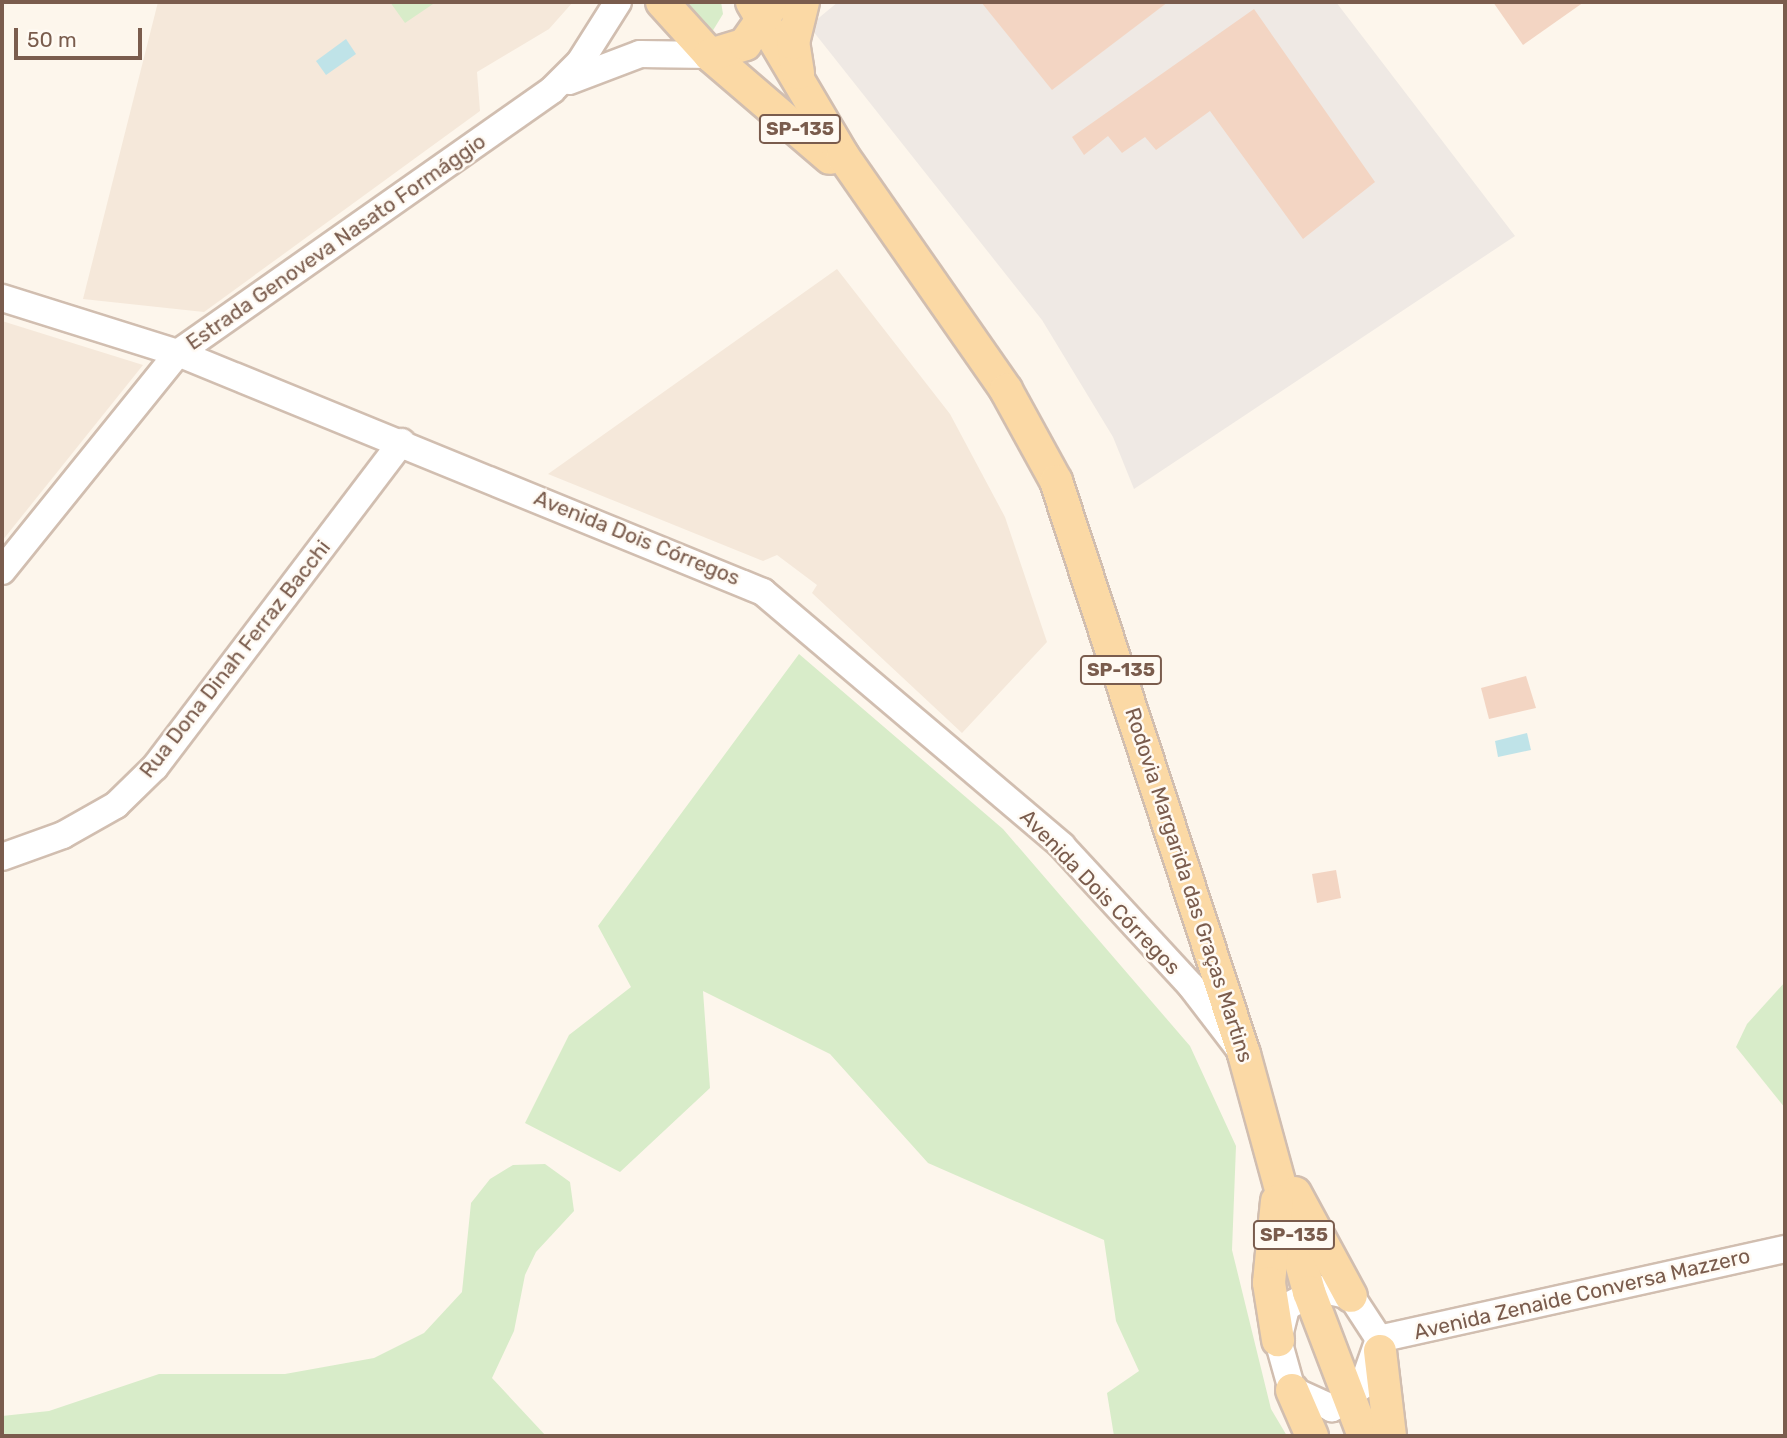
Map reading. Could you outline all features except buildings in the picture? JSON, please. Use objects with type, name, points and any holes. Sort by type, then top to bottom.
[{"type":"main road","name":"Rodovia Margarida das Graças Martins","points":[[662,2],[710,55],[814,142],[881,213]]},
{"type":"main road","points":[[803,2],[793,50],[811,107]]},
{"type":"main road","name":"Rodovia Margarida das Graças Martins","points":[[763,8],[811,107],[881,213],[1006,390],[1056,481],[1244,1054],[1309,1292],[1364,1436]]},
{"type":"main road","points":[[710,55],[745,44],[763,8]]},
{"type":"main road","points":[[1277,1173],[1351,1296]]},
{"type":"main road","points":[[1277,1173],[1269,1283],[1278,1340]]},
{"type":"main road","points":[[1379,1345],[1390,1436]]},
{"type":"main road","points":[[1292,1390],[1312,1436]]},
{"type":"street","name":"Estrada Genoveva Nasato Formággio","points":[[2,571],[178,353],[552,90],[580,62],[618,2]]},
{"type":"street","name":"Estrada Genoveva Nasato Formággio","points":[[552,90],[640,54],[710,55]]},
{"type":"street","name":"Avenida Dois Córregos","points":[[2,298],[178,353],[402,442],[763,592],[1062,846],[1191,986],[1244,1054]]},
{"type":"street","name":"Rua Dona Dinah Ferraz Bacchi","points":[[2,857],[63,835],[116,805],[155,767],[402,442]]},
{"type":"street","name":"Avenida Zenaide Conversa Mazzero","points":[[1379,1345],[1785,1249]]},
{"type":"street","points":[[1309,1292],[1351,1296],[1379,1345],[1349,1401],[1320,1407],[1292,1390],[1278,1340],[1283,1311],[1309,1292]]},
{"type":"shaded area","points":[[158,2],[573,2],[549,29],[477,72],[480,111],[204,312],[83,299]]},
{"type":"shaded area","points":[[838,2],[1336,2],[1515,236],[1134,489],[1113,437],[1042,320],[809,26]]},
{"type":"shaded area","points":[[837,269],[950,414],[1005,517],[1047,642],[962,733],[812,593],[817,585],[777,555],[763,561],[548,474]]},
{"type":"shaded area","points":[[2,321],[143,365],[2,541]]},
{"type":"green space","points":[[390,2],[432,2],[433,4],[405,23]]},
{"type":"green space","points":[[677,2],[721,2],[723,14],[712,32]]},
{"type":"green space","points":[[799,654],[1003,829],[1190,1046],[1236,1146],[1232,1250],[1271,1409],[1287,1436],[1114,1436],[1107,1393],[1139,1371],[1116,1321],[1104,1240],[928,1163],[830,1054],[703,991],[710,1088],[620,1172],[525,1123],[569,1035],[631,987],[598,926]]},
{"type":"green space","points":[[1785,982],[1785,1108],[1736,1047],[1747,1024]]},
{"type":"green space","points":[[545,1164],[570,1182],[574,1211],[536,1252],[525,1275],[514,1331],[492,1378],[546,1436],[2,1436],[2,1416],[49,1411],[159,1374],[285,1374],[374,1358],[424,1333],[462,1292],[471,1203],[490,1179],[513,1165]]},
{"type":"water","points":[[346,39],[356,54],[326,75],[316,61]]},
{"type":"water","points":[[1527,733],[1531,750],[1498,757],[1495,741]]}]
